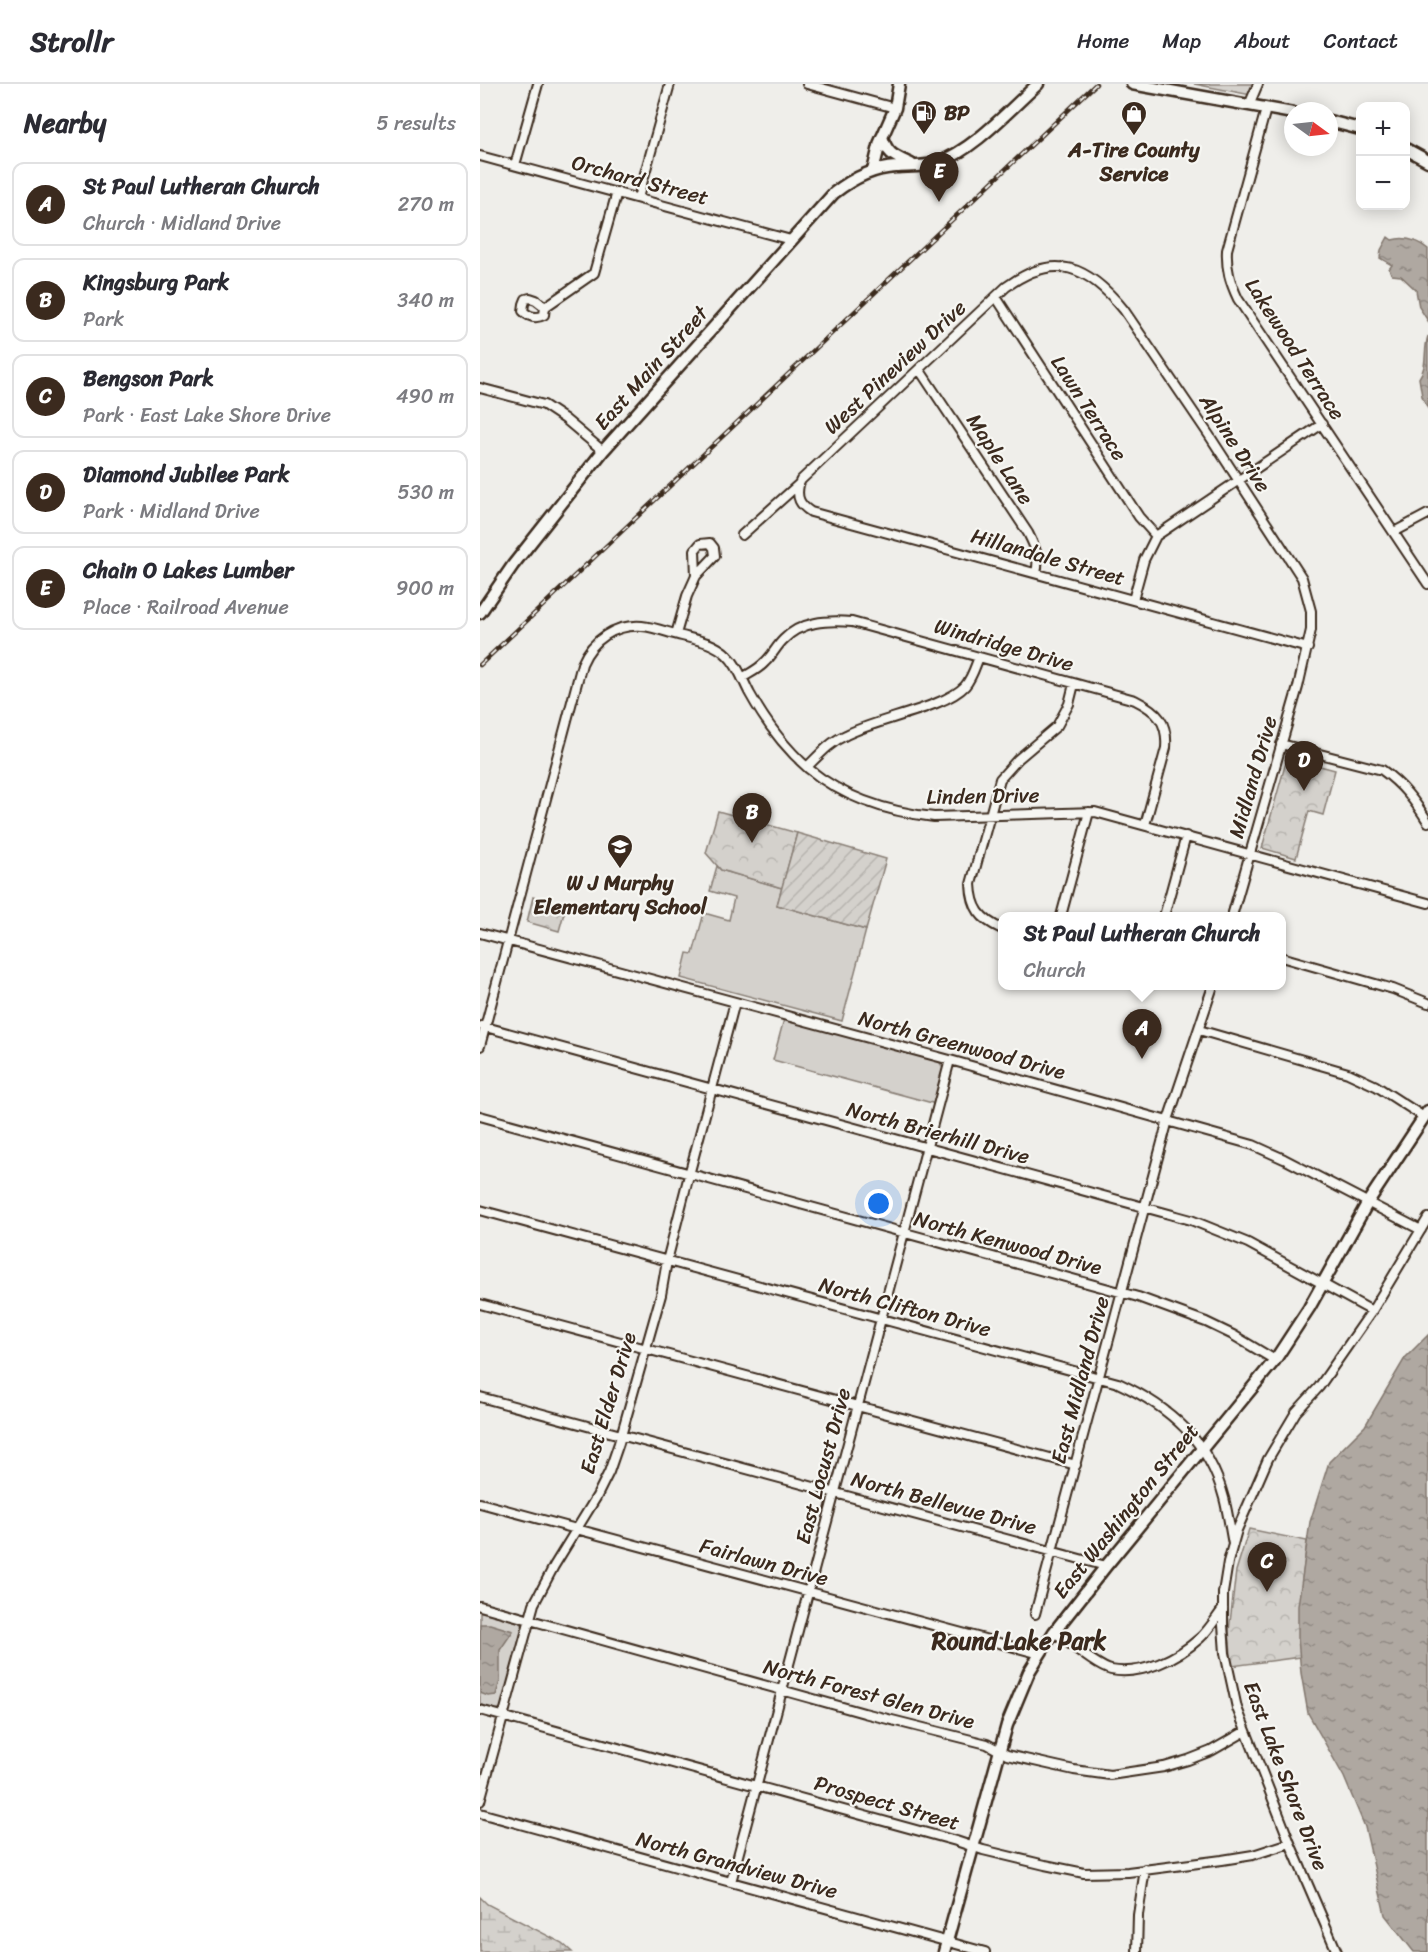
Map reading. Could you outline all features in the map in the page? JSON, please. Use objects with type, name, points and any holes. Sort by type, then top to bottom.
[{"type":"main road","points":[[873,171],[882,137],[895,108],[899,84]]},
{"type":"main road","name":"East Main Street","points":[[480,613],[513,565],[575,484],[834,193],[857,177],[873,171],[938,162],[957,153],[975,141],[1038,84]]},
{"type":"main road","points":[[1132,84],[1284,112]]},
{"type":"main road","points":[[1338,123],[1356,128]]},
{"type":"main road","points":[[882,137],[892,156],[914,166]]},
{"type":"main road","points":[[1410,151],[1428,161]]},
{"type":"main road","name":"East Washington Street","points":[[946,1947],[1007,1725],[1029,1672],[1054,1632],[1106,1566],[1275,1360],[1309,1308],[1368,1203],[1426,1114]]},
{"type":"street","points":[[515,165],[538,84]]},
{"type":"street","points":[[638,198],[670,84]]},
{"type":"street","points":[[807,84],[895,108]]},
{"type":"street","points":[[1249,105],[1258,84]]},
{"type":"street","name":"Lakewood Terrace","points":[[1266,109],[1227,250],[1226,266],[1230,283],[1238,299],[1428,584]]},
{"type":"street","name":"Orchard Street","points":[[480,156],[791,240]]},
{"type":"street","points":[[545,307],[594,273],[617,192]]},
{"type":"street","name":"West Pineview Drive","points":[[742,535],[1021,276],[1034,270],[1053,266],[1066,267],[1089,276]]},
{"type":"street","name":"Alpine Drive","points":[[1089,276],[1124,310],[1302,578],[1311,610],[1308,648]]},
{"type":"street","name":"Lawn Terrace","points":[[996,297],[1139,517],[1156,536]]},
{"type":"street","name":"Maple Lane","points":[[919,369],[1028,533],[1039,561],[1036,573]]},
{"type":"street","points":[[480,388],[544,405],[565,419],[603,451]]},
{"type":"street","points":[[1132,600],[1144,560],[1156,536],[1322,424]]},
{"type":"street","name":"Hillandale Street","points":[[799,484],[798,500],[811,512],[1308,648]]},
{"type":"street","points":[[1394,532],[1428,513]]},
{"type":"street","points":[[676,634],[687,596],[696,576]]},
{"type":"street","name":"Windridge Drive","points":[[742,678],[766,662],[785,638],[798,628],[833,620],[852,622],[1135,700],[1152,708],[1167,735],[1166,748],[1145,825]]},
{"type":"street","name":"Linden Drive","points":[[480,1046],[482,1026],[582,664],[588,651],[599,639],[612,631],[628,626],[644,626],[718,647],[729,656],[768,727],[807,767],[833,786],[858,799],[888,809],[934,817],[1089,812],[1113,816],[1428,903]]},
{"type":"street","name":"Midland Drive","points":[[1233,912],[1308,648]]},
{"type":"street","points":[[807,767],[829,745],[844,735],[943,700],[956,693],[972,676],[979,657]]},
{"type":"street","points":[[998,927],[985,920],[977,910],[971,896],[971,884],[1000,779],[1018,759],[1057,726],[1070,704],[1074,684]]},
{"type":"street","points":[[1281,744],[1382,770],[1408,792],[1428,822]]},
{"type":"street","points":[[1062,912],[1089,812]]},
{"type":"street","points":[[1165,912],[1186,836]]},
{"type":"street","name":"North Greenwood Drive","points":[[480,933],[950,1060],[1253,1145],[1421,1230]]},
{"type":"street","points":[[1286,958],[1393,989],[1428,1003]]},
{"type":"street","points":[[1168,1120],[1212,990]]},
{"type":"street","name":"East Elder Drive","points":[[480,1801],[534,1604],[609,1472],[621,1435],[661,1295],[667,1261],[735,1002]]},
{"type":"street","name":"North Brierhill Drive","points":[[482,1026],[1214,1228],[1248,1243],[1372,1311]]},
{"type":"street","points":[[1198,1030],[1348,1073],[1426,1114]]},
{"type":"street","name":"East Locust Drive","points":[[731,1882],[950,1060]]},
{"type":"street","name":"North Kenwood Drive","points":[[480,1116],[1122,1293],[1174,1309],[1206,1322],[1275,1360]]},
{"type":"street","name":"East Midland Drive","points":[[1035,1614],[1168,1120]]},
{"type":"street","name":"North Clifton Drive","points":[[480,1210],[1118,1383],[1155,1402],[1193,1435],[1210,1460],[1224,1498],[1233,1544]]},
{"type":"street","name":"East Lake Shore Drive","points":[[1335,1952],[1237,1708],[1229,1679],[1223,1609],[1228,1562],[1237,1530],[1253,1492],[1285,1429],[1296,1412],[1319,1387],[1372,1311],[1428,1218]]},
{"type":"street","points":[[480,1304],[1076,1465]]},
{"type":"street","name":"North Bellevue Drive","points":[[480,1396],[1106,1566]]},
{"type":"street","name":"Fairlawn Drive","points":[[480,1503],[1040,1654]]},
{"type":"street","name":"North Forest Glen Drive","points":[[480,1606],[987,1744],[1007,1755],[1045,1765],[1110,1775],[1164,1767],[1211,1751],[1246,1731]]},
{"type":"street","points":[[1054,1632],[1100,1665],[1111,1670],[1136,1670],[1164,1662],[1184,1650],[1202,1637],[1223,1609]]},
{"type":"street","name":"Prospect Street","points":[[480,1710],[973,1847],[1084,1873],[1145,1869],[1253,1855],[1290,1843]]},
{"type":"street","name":"North Grandview Drive","points":[[480,1813],[731,1882],[946,1947],[985,1952]]},
{"type":"street","points":[[1137,1952],[1138,1915],[1145,1869]]},
{"type":"green space","points":[[1194,84],[1257,84],[1251,95]]},
{"type":"green space","points":[[1294,759],[1335,770],[1323,815],[1309,811],[1296,858],[1262,848],[1286,762]]},
{"type":"green space","points":[[718,811],[797,833],[782,888],[721,870],[706,853]]},
{"type":"green space","points":[[797,833],[886,859],[866,930],[777,905]]},
{"type":"green space","points":[[717,866],[721,870],[782,888],[777,905],[866,930],[842,1021],[681,978],[687,953],[693,954],[704,913],[729,920],[734,898],[710,891]]},
{"type":"green space","points":[[533,897],[566,906],[559,931],[527,922]]},
{"type":"green space","points":[[784,1019],[939,1061],[945,1072],[936,1104],[773,1060]]},
{"type":"green space","points":[[1249,1529],[1307,1541],[1300,1613],[1300,1657],[1232,1666],[1229,1631],[1236,1571]]},
{"type":"green space","points":[[480,1611],[521,1623],[523,1626],[501,1708],[496,1710],[480,1704]]},
{"type":"green space","points":[[480,1897],[487,1904],[562,1943],[572,1952],[480,1952]]},
{"type":"water","points":[[1388,237],[1392,240],[1402,238],[1411,240],[1428,249],[1428,321],[1419,307],[1416,290],[1401,276],[1392,275],[1389,269],[1392,265],[1380,258],[1381,250]]},
{"type":"water","points":[[1428,336],[1428,409],[1422,396],[1419,378],[1424,368]]},
{"type":"water","points":[[1428,1335],[1428,1952],[1414,1952],[1385,1915],[1365,1827],[1344,1777],[1308,1713],[1301,1673],[1298,1606],[1310,1522],[1329,1462],[1365,1426],[1405,1358]]},
{"type":"water","points":[[480,1624],[490,1624],[513,1631],[500,1650],[500,1681],[496,1695],[488,1696],[480,1693]]},
{"type":"railway","points":[[480,665],[1096,84]]},
{"type":"place","name":"BP","points":[[924,136]]},
{"type":"place","name":"A-Tire County Service","points":[[1134,137]]},
{"type":"place","name":"Chain O Lakes Lumber","points":[[939,202]]},
{"type":"place","name":"Diamond Jubilee Park","points":[[1304,791]]},
{"type":"place","name":"Kingsburg Park","points":[[752,843]]},
{"type":"place","name":"W J Murphy Elementary School","points":[[620,870]]},
{"type":"place","name":"St Paul Lutheran Church","points":[[1142,1059]]},
{"type":"place","name":"Bengson Park","points":[[1267,1592]]},
{"type":"district","name":"Round Lake Park","points":[[1019,1641]]}]
